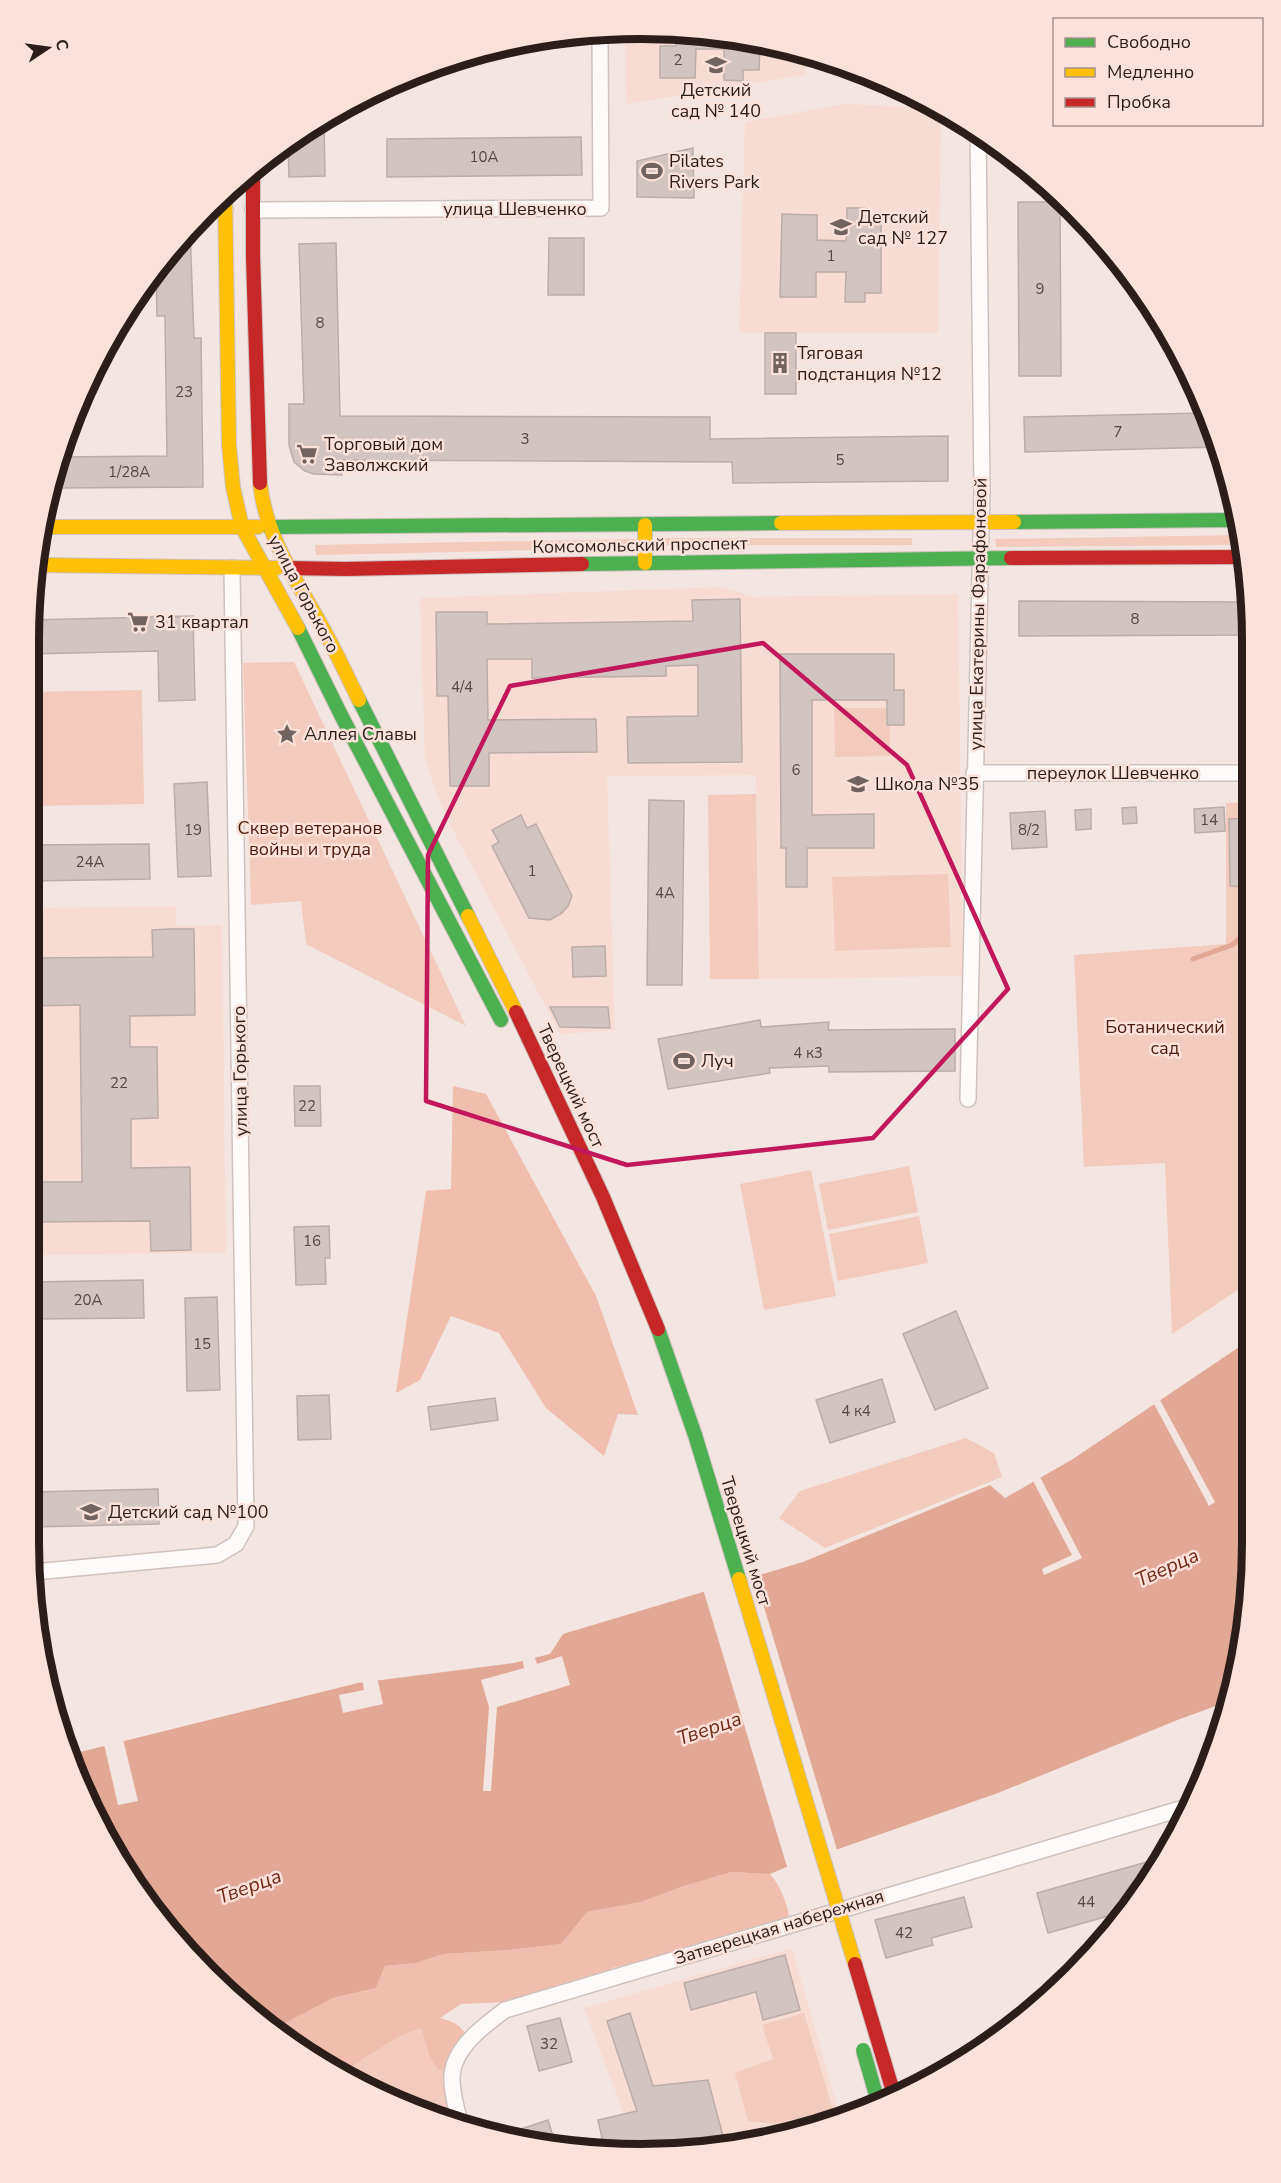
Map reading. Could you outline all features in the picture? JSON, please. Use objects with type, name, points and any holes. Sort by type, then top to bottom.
[{"type":"main road","name":"улица Горького","points":[[253,180],[260,486],[269,527],[288,568],[322,626],[516,1012]]},
{"type":"main road","name":"улица Горького","points":[[225,206],[230,445],[233,487],[242,527],[266,568],[504,1025]]},
{"type":"main road","name":"Комсомольский проспект","points":[[50,527],[1229,520]]},
{"type":"main road","points":[[645,525],[645,563]]},
{"type":"main road","name":"Комсомольский проспект","points":[[44,566],[346,569],[981,558],[1236,557]]},
{"type":"main road","name":"Тверецкий мост","points":[[516,1012],[611,1215],[673,1369],[703,1460],[892,2089]]},
{"type":"main road","points":[[818,1899],[828,1933]]},
{"type":"main road","points":[[859,2036],[876,2096]]},
{"type":"street","name":"улица Шевченко","points":[[253,210],[601,208],[600,40]]},
{"type":"street","name":"улица Екатерины Фарафоновой","points":[[968,1099],[974,773],[981,558],[978,142]]},
{"type":"street","points":[[220,210],[225,210]]},
{"type":"street","name":"улица Горького","points":[[40,1571],[212,1556],[227,1551],[236,1544],[244,1531],[247,1515],[232,568]]},
{"type":"street","name":"переулок Шевченко","points":[[974,773],[1242,773]]},
{"type":"street","name":"Затверецкая набережная","points":[[459,2116],[452,2075],[457,2054],[486,2024],[505,2010],[1180,1809]]},
{"type":"highlighted area","points":[[763,643],[907,765],[1008,989],[873,1138],[627,1165],[426,1101],[428,855],[510,686]]},
{"type":"shaded area","name":"Детский сад № 140","points":[[625,39],[680,40],[719,44],[806,62],[806,75],[626,104]]},
{"type":"shaded area","name":"Детский сад № 127","points":[[845,104],[918,107],[941,120],[938,333],[739,333],[745,122]]},
{"type":"shaded area","points":[[721,587],[753,597],[958,594],[963,976],[759,979],[756,775],[607,776],[615,1030],[560,1034],[446,817],[425,761],[420,598]]},
{"type":"shaded area","points":[[176,906],[176,926],[222,925],[226,1253],[39,1255],[39,908]]},
{"type":"shaded area","points":[[453,1086],[486,1094],[596,1296],[638,1415],[618,1414],[604,1456],[546,1408],[499,1333],[451,1316],[420,1380],[396,1393],[426,1191],[451,1189]]},
{"type":"shaded area","points":[[731,1872],[770,1874],[782,1893],[789,1915],[778,1927],[665,1957],[612,1968],[591,1984],[504,2002],[461,2004],[440,2018],[456,2024],[467,2037],[451,2051],[447,2069],[439,2070],[430,2058],[421,2028],[398,2037],[349,2068],[306,2043],[281,2025],[333,1998],[376,1988],[385,1966],[416,1963],[444,1954],[561,1944],[587,1912],[641,1902]]},
{"type":"shaded area","points":[[792,1948],[838,2110],[796,2124],[719,2139],[635,2144],[584,2008]]},
{"type":"green space","points":[[1232,535],[1234,545],[996,547],[995,539]]},
{"type":"green space","points":[[657,538],[912,538],[912,545],[657,545]]},
{"type":"green space","points":[[635,539],[635,548],[316,555],[315,545]]},
{"type":"green space","name":"Сквер ветеранов войны и труда","points":[[294,662],[466,1026],[306,944],[301,901],[251,905],[243,663]]},
{"type":"green space","points":[[142,690],[144,804],[39,806],[39,692]]},
{"type":"green space","points":[[834,708],[890,708],[890,756],[835,757]]},
{"type":"green space","points":[[756,794],[759,979],[710,979],[708,795]]},
{"type":"green space","name":"Ботанический сад","points":[[1242,802],[1242,1287],[1172,1334],[1165,1163],[1084,1167],[1074,955],[1226,944],[1226,803]]},
{"type":"green space","points":[[948,874],[951,947],[835,951],[832,877]]},
{"type":"green space","points":[[909,1166],[918,1212],[828,1230],[819,1184]]},
{"type":"green space","points":[[811,1170],[836,1296],[764,1310],[740,1184]]},
{"type":"green space","points":[[919,1216],[928,1263],[838,1281],[829,1234]]},
{"type":"green space","points":[[966,1438],[994,1453],[1002,1477],[825,1548],[779,1518],[800,1491]]},
{"type":"green space","points":[[804,2013],[833,2110],[774,2124],[748,2121],[735,2073],[773,2059],[762,2025]]},
{"type":"green space","points":[[421,2028],[430,2058],[447,2069],[455,2115],[410,2098],[349,2068],[398,2037]]},
{"type":"water","name":"Тверца","points":[[1242,1345],[1241,1582],[1237,1621],[1220,1705],[998,1793],[770,1874],[731,1872],[641,1902],[587,1912],[561,1944],[444,1954],[416,1963],[385,1966],[376,1988],[333,1998],[281,2025],[215,1968],[163,1909],[140,1877],[101,1809],[77,1753],[358,1683],[514,1663],[550,1654],[563,1634],[803,1562],[990,1485],[1005,1498],[1073,1459]]},
{"type":"pier","points":[[1159,1398],[1215,1502],[1209,1506],[1153,1402]]},
{"type":"pier","points":[[1039,1475],[1082,1558],[1044,1575],[1042,1569],[1072,1555],[1032,1479]]},
{"type":"pier","points":[[754,1574],[838,1853],[788,1870],[703,1589]]},
{"type":"pier","points":[[534,1655],[537,1664],[562,1656],[570,1685],[497,1707],[491,1791],[483,1791],[489,1707],[481,1680],[524,1668],[522,1658]]},
{"type":"pier","points":[[377,1677],[383,1704],[343,1713],[339,1695],[364,1690],[362,1679]]},
{"type":"pier","points":[[123,1739],[138,1801],[118,1805],[104,1744]]},
{"type":"building","points":[[676,40],[680,40],[760,51],[759,70],[743,70],[743,81],[724,80],[724,49],[696,49],[695,78],[660,78],[660,46],[676,46]]},
{"type":"building","points":[[324,129],[325,176],[289,177],[288,153]]},
{"type":"building","points":[[581,137],[582,175],[387,177],[387,139]]},
{"type":"building","points":[[693,148],[694,198],[637,197],[637,161]]},
{"type":"building","points":[[1018,202],[1052,202],[1060,209],[1061,376],[1019,376]]},
{"type":"building","points":[[847,208],[865,208],[864,215],[881,215],[881,293],[865,293],[865,302],[845,302],[846,272],[816,272],[816,297],[780,297],[782,214],[817,215],[817,240],[846,241]]},
{"type":"building","points":[[549,238],[584,238],[584,295],[548,295]]},
{"type":"building","points":[[190,241],[194,338],[201,338],[203,487],[58,488],[68,457],[167,456],[165,316],[157,316],[156,283]]},
{"type":"building","points":[[336,243],[340,416],[710,417],[710,439],[948,436],[948,481],[733,483],[732,462],[341,460],[342,475],[314,474],[305,471],[294,462],[289,445],[289,404],[304,404],[299,244]]},
{"type":"building","name":"Тяговая подстанция №12","points":[[765,333],[796,333],[796,394],[765,394]]},
{"type":"building","points":[[1197,413],[1210,447],[1025,452],[1024,417]]},
{"type":"building","points":[[740,599],[742,762],[628,763],[627,717],[698,716],[698,665],[666,666],[666,676],[532,678],[532,659],[487,659],[488,720],[596,719],[597,752],[489,753],[489,786],[450,786],[448,696],[437,696],[436,612],[487,612],[487,624],[693,621],[692,600]]},
{"type":"building","points":[[1019,601],[1241,602],[1242,635],[1019,636]]},
{"type":"building","points":[[193,616],[195,700],[159,701],[158,651],[39,654],[40,620]]},
{"type":"building","points":[[780,654],[894,654],[894,690],[904,690],[904,725],[887,725],[887,700],[812,700],[812,815],[874,814],[874,848],[807,848],[807,887],[786,887],[786,848],[781,848]]},
{"type":"building","points":[[207,782],[211,876],[178,877],[174,784]]},
{"type":"building","points":[[649,800],[684,801],[682,985],[647,985]]},
{"type":"building","points":[[1136,807],[1137,823],[1123,824],[1122,808]]},
{"type":"building","points":[[1224,807],[1225,831],[1195,833],[1194,809]]},
{"type":"building","points":[[1091,809],[1091,829],[1076,830],[1075,810]]},
{"type":"building","points":[[1045,811],[1047,847],[1012,849],[1010,813]]},
{"type":"building","points":[[521,815],[527,828],[536,824],[572,896],[562,913],[550,920],[529,918],[492,846],[499,842],[492,830]]},
{"type":"building","points":[[1242,818],[1242,887],[1230,886],[1229,819]]},
{"type":"building","points":[[149,844],[150,879],[39,881],[39,845]]},
{"type":"building","points":[[194,929],[195,1015],[130,1016],[130,1047],[157,1047],[158,1118],[131,1119],[131,1168],[190,1167],[191,1250],[151,1251],[150,1221],[39,1222],[39,1182],[82,1182],[80,1005],[39,1006],[39,958],[153,957],[152,930]]},
{"type":"building","points":[[605,946],[606,976],[573,977],[572,947]]},
{"type":"building","points":[[550,1007],[608,1007],[610,1028],[560,1027]]},
{"type":"building","points":[[760,1020],[761,1027],[829,1022],[828,1030],[955,1029],[955,1071],[829,1072],[829,1066],[769,1068],[770,1073],[668,1089],[658,1039]]},
{"type":"building","points":[[294,1086],[320,1086],[321,1126],[295,1126]]},
{"type":"building","points":[[329,1226],[330,1258],[325,1258],[326,1284],[296,1285],[294,1227]]},
{"type":"building","points":[[143,1280],[144,1318],[39,1319],[39,1282]]},
{"type":"building","points":[[217,1297],[220,1390],[187,1391],[185,1298]]},
{"type":"building","points":[[956,1311],[988,1388],[935,1410],[903,1334]]},
{"type":"building","points":[[882,1379],[895,1422],[830,1443],[816,1400]]},
{"type":"building","points":[[329,1395],[331,1439],[298,1440],[297,1396]]},
{"type":"building","points":[[495,1398],[498,1420],[431,1430],[428,1407]]},
{"type":"building","points":[[158,1489],[159,1524],[39,1527],[39,1492]]},
{"type":"building","points":[[1150,1861],[1113,1915],[1048,1933],[1037,1893]]},
{"type":"building","points":[[964,1897],[972,1927],[931,1938],[933,1945],[886,1958],[875,1920]]},
{"type":"building","points":[[785,1955],[800,2010],[763,2020],[756,1992],[691,2010],[684,1983]]},
{"type":"building","points":[[630,2013],[653,2086],[708,2080],[723,2136],[680,2143],[603,2143],[598,2120],[637,2111],[607,2021]]},
{"type":"building","points":[[560,2018],[572,2062],[539,2071],[527,2026]]},
{"type":"building","points":[[548,2120],[553,2137],[523,2132],[516,2131]]},
{"type":"waterway","points":[[1193,959],[1232,945],[1242,936]]},
{"type":"traffic: fast","points":[[1014,522],[1229,520]]},
{"type":"traffic: fast","points":[[269,527],[781,523]]},
{"type":"traffic: fast","points":[[582,564],[1011,558]]},
{"type":"traffic: fast","points":[[298,628],[342,717],[501,1020]]},
{"type":"traffic: fast","points":[[359,700],[468,916]]},
{"type":"traffic: fast","points":[[658,1329],[695,1435],[739,1579]]},
{"type":"traffic: fast","points":[[863,2050],[876,2096]]},
{"type":"traffic: slow","points":[[225,206],[229,445],[233,487],[242,527],[298,628]]},
{"type":"traffic: slow","points":[[260,483],[263,504],[277,543],[359,700]]},
{"type":"traffic: slow","points":[[781,523],[1014,522]]},
{"type":"traffic: slow","points":[[645,525],[645,563]]},
{"type":"traffic: slow","points":[[50,527],[258,527]]},
{"type":"traffic: slow","points":[[44,565],[277,568]]},
{"type":"traffic: slow","points":[[468,916],[516,1012]]},
{"type":"traffic: slow","points":[[739,1579],[855,1964]]},
{"type":"traffic: jam","points":[[253,180],[260,483]]},
{"type":"traffic: jam","points":[[1011,558],[1236,557]]},
{"type":"traffic: jam","points":[[288,568],[582,564]]},
{"type":"traffic: jam","points":[[516,1012],[603,1197],[658,1329]]},
{"type":"traffic: jam","points":[[855,1964],[892,2089]]},
{"type":"place","name":"Детский сад № 140","points":[[716,65]]},
{"type":"place","name":"Pilates Rivers Park","points":[[652,171]]},
{"type":"place","name":"Детский сад № 127","points":[[841,227]]},
{"type":"place","name":"Тяговая подстанция №12","points":[[780,363]]},
{"type":"place","name":"Торговый дом Заволжский","points":[[307,454]]},
{"type":"place","name":"31 квартал","points":[[138,622]]},
{"type":"place","name":"Аллея Славы","points":[[287,734]]},
{"type":"place","name":"Школа №35","points":[[858,784]]},
{"type":"place","name":"Луч","points":[[684,1061]]},
{"type":"place","name":"Детский сад №100","points":[[91,1512]]}]
